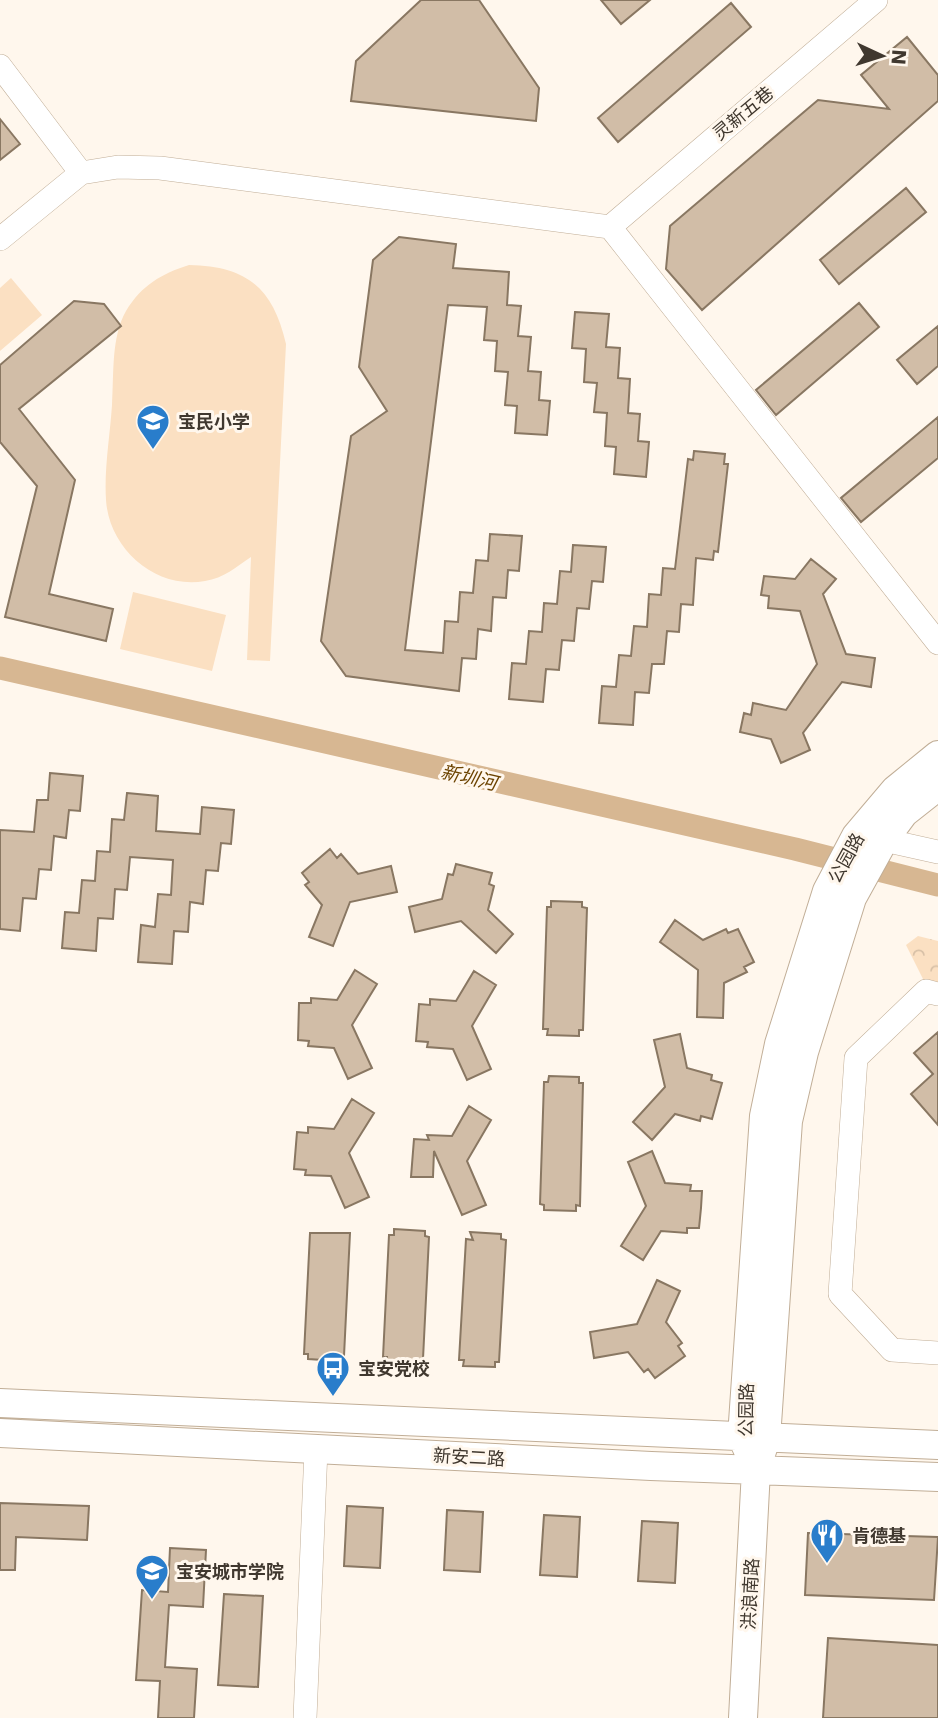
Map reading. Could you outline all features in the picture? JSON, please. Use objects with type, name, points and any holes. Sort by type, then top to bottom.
[{"type":"main road","name":"公园路","points":[[756,1470],[754,1437],[788,1121],[839,895],[856,836],[895,790],[938,755]]},
{"type":"main road","name":"公园路","points":[[839,895],[904,813],[938,786]]},
{"type":"main road","name":"新安二路","points":[[0,1403],[938,1445]]},
{"type":"main road","name":"新安二路","points":[[0,1433],[938,1477]]},
{"type":"main road","name":"洪浪南路","points":[[743,1718],[756,1470]]},
{"type":"street","name":"灵新五巷","points":[[610,226],[876,0]]},
{"type":"street","points":[[0,66],[81,173]]},
{"type":"street","points":[[0,239],[81,173],[118,167],[160,168],[610,226],[938,642]]},
{"type":"street","points":[[884,840],[938,852]]},
{"type":"street","points":[[938,993],[926,991],[856,1058],[841,1294],[892,1350],[938,1353]]},
{"type":"street","points":[[305,1718],[316,1449]]},
{"type":"green space","points":[[189,265],[227,270],[254,284],[274,308],[286,344],[270,661],[247,660],[251,557],[230,572],[212,580],[187,582],[169,579],[138,562],[126,550],[109,518],[106,464],[114,356],[121,321],[132,302],[146,287],[170,272]]},
{"type":"green space","points":[[11,278],[42,315],[0,351],[0,288]]},
{"type":"green space","points":[[133,592],[226,615],[212,671],[120,649]]},
{"type":"green space","points":[[918,936],[938,941],[938,984],[924,981],[906,945]]},
{"type":"building","points":[[421,0],[479,0],[539,88],[536,121],[351,101],[356,61]]},
{"type":"building","points":[[601,0],[650,0],[621,24]]},
{"type":"building","points":[[731,3],[751,27],[618,142],[598,118]]},
{"type":"building","points":[[907,37],[938,75],[938,101],[702,310],[666,269],[670,226],[818,100],[889,109],[861,75]]},
{"type":"building","points":[[0,119],[20,144],[0,160]]},
{"type":"building","points":[[906,188],[926,212],[839,284],[820,260]]},
{"type":"building","points":[[399,237],[456,244],[453,268],[509,272],[507,305],[521,306],[518,336],[531,337],[528,371],[541,372],[539,400],[550,401],[547,435],[515,433],[517,406],[505,405],[508,372],[495,371],[497,341],[484,340],[487,307],[448,305],[405,650],[443,653],[445,621],[458,622],[460,592],[473,593],[476,560],[488,561],[490,534],[522,536],[519,571],[508,570],[506,598],[493,597],[491,631],[478,629],[476,659],[462,658],[459,691],[346,676],[321,641],[351,436],[387,411],[359,367],[373,260]]},
{"type":"building","points":[[74,301],[104,304],[121,326],[19,409],[75,480],[49,594],[113,609],[106,641],[5,617],[37,486],[0,442],[0,365]]},
{"type":"building","points":[[859,303],[879,327],[776,415],[756,390]]},
{"type":"building","points":[[575,312],[609,314],[606,347],[620,348],[618,378],[630,379],[628,413],[640,414],[638,441],[649,442],[646,477],[614,474],[616,447],[605,446],[607,413],[594,412],[597,383],[584,382],[586,349],[572,348]]},
{"type":"building","points":[[938,326],[938,366],[917,384],[897,360]]},
{"type":"building","points":[[938,417],[938,458],[861,522],[841,498]]},
{"type":"building","points":[[694,451],[725,454],[724,464],[728,464],[718,552],[714,551],[713,560],[696,558],[693,605],[681,604],[679,632],[667,631],[664,664],[652,664],[649,693],[635,692],[633,725],[599,723],[602,686],[616,687],[619,655],[631,656],[634,626],[647,627],[649,594],[661,595],[663,568],[675,569],[688,459],[693,460]]},
{"type":"building","points":[[573,545],[606,547],[603,582],[592,581],[589,609],[577,608],[574,641],[562,640],[559,670],[546,669],[543,702],[509,699],[512,663],[526,664],[529,631],[542,632],[544,603],[557,604],[560,571],[571,572]]},
{"type":"building","points":[[811,559],[836,579],[823,594],[846,654],[875,658],[871,687],[842,682],[803,733],[810,750],[781,763],[771,739],[740,732],[744,713],[751,715],[753,703],[786,710],[817,664],[800,611],[768,608],[769,596],[761,595],[764,576],[795,579]]},
{"type":"building","points":[[50,773],[83,776],[80,811],[69,810],[66,838],[54,836],[51,870],[39,869],[36,899],[23,898],[20,931],[0,929],[0,830],[34,832],[37,800],[48,800]]},
{"type":"building","points":[[127,793],[158,796],[156,831],[200,834],[202,807],[234,810],[231,844],[221,843],[218,871],[206,870],[203,904],[190,902],[188,932],[174,931],[172,964],[138,962],[141,925],[155,927],[158,894],[171,895],[173,860],[130,857],[127,890],[115,889],[113,919],[98,918],[96,951],[62,948],[65,912],[79,913],[82,880],[95,881],[97,851],[110,852],[112,819],[124,820]]},
{"type":"building","points":[[330,849],[337,858],[341,854],[358,874],[391,866],[397,892],[350,902],[333,946],[309,937],[322,905],[305,885],[309,882],[302,873]]},
{"type":"building","points":[[456,864],[492,873],[489,884],[494,886],[488,910],[513,934],[496,953],[461,921],[415,932],[409,907],[442,899],[448,874],[453,875]]},
{"type":"building","points":[[551,901],[582,902],[582,907],[587,908],[583,1030],[579,1030],[579,1036],[547,1035],[548,1029],[543,1029],[547,907],[551,907]]},
{"type":"building","points":[[675,920],[703,940],[726,929],[728,933],[738,929],[754,962],[744,967],[747,972],[724,983],[723,1018],[697,1017],[698,970],[660,942]]},
{"type":"building","points":[[355,970],[377,984],[352,1025],[372,1068],[348,1079],[334,1048],[308,1046],[309,1041],[298,1040],[299,1003],[311,1003],[311,998],[337,1000]]},
{"type":"building","points":[[474,971],[496,985],[472,1026],[491,1069],[467,1080],[453,1049],[427,1047],[428,1042],[416,1041],[419,1004],[430,1005],[430,999],[456,1001]]},
{"type":"building","points":[[938,1032],[938,1125],[911,1094],[933,1074],[914,1053]]},
{"type":"building","points":[[680,1034],[687,1068],[712,1075],[711,1080],[722,1083],[712,1119],[701,1116],[700,1121],[675,1114],[652,1140],[633,1122],[665,1087],[654,1040]]},
{"type":"building","points":[[549,1076],[579,1077],[579,1083],[583,1083],[580,1206],[576,1205],[576,1211],[544,1210],[544,1205],[540,1204],[544,1082],[548,1082]]},
{"type":"building","points":[[352,1099],[374,1113],[349,1153],[369,1197],[345,1208],[331,1176],[305,1175],[306,1170],[294,1169],[297,1132],[308,1133],[308,1127],[334,1129]]},
{"type":"building","points":[[469,1106],[491,1120],[467,1161],[486,1205],[462,1215],[434,1151],[433,1177],[411,1177],[414,1139],[429,1140],[427,1135],[452,1136]]},
{"type":"building","points":[[652,1151],[665,1183],[691,1185],[690,1191],[702,1191],[701,1208],[699,1228],[687,1228],[687,1233],[661,1231],[643,1260],[621,1246],[646,1206],[628,1162]]},
{"type":"building","points":[[394,1229],[425,1231],[425,1236],[429,1237],[423,1359],[419,1359],[418,1364],[387,1363],[387,1357],[383,1357],[389,1235],[394,1235]]},
{"type":"building","points":[[470,1232],[501,1234],[501,1239],[506,1240],[499,1362],[495,1362],[495,1367],[463,1366],[464,1360],[459,1360],[466,1239],[473,1240]]},
{"type":"building","points":[[310,1233],[350,1233],[344,1356],[340,1356],[339,1361],[308,1359],[308,1354],[304,1354]]},
{"type":"building","points":[[657,1280],[680,1291],[666,1322],[682,1343],[678,1346],[685,1356],[655,1378],[648,1369],[644,1372],[628,1352],[594,1358],[590,1332],[637,1324]]},
{"type":"building","points":[[0,1503],[89,1506],[87,1540],[16,1537],[15,1570],[0,1570]]},
{"type":"building","points":[[347,1506],[383,1508],[380,1568],[344,1566]]},
{"type":"building","points":[[447,1510],[483,1512],[480,1572],[444,1570]]},
{"type":"building","points":[[544,1515],[580,1517],[577,1577],[540,1575]]},
{"type":"building","points":[[642,1521],[678,1523],[675,1583],[638,1581]]},
{"type":"building","points":[[808,1533],[938,1537],[934,1600],[805,1595]]},
{"type":"building","points":[[170,1548],[206,1550],[203,1607],[169,1605],[165,1667],[197,1669],[194,1718],[158,1718],[160,1681],[136,1680],[142,1590],[168,1592]]},
{"type":"building","points":[[224,1594],[263,1596],[258,1687],[218,1685]]},
{"type":"building","points":[[828,1638],[938,1645],[938,1718],[823,1718]]},
{"type":"waterway","name":"新圳河","points":[[0,668],[795,849],[938,885]]},
{"type":"place","name":"宝民小学","points":[[153,451]]},
{"type":"place","name":"宝安党校","points":[[333,1398]]},
{"type":"place","name":"肯德基","points":[[827,1565]]},
{"type":"place","name":"宝安城市学院","points":[[152,1601]]}]
